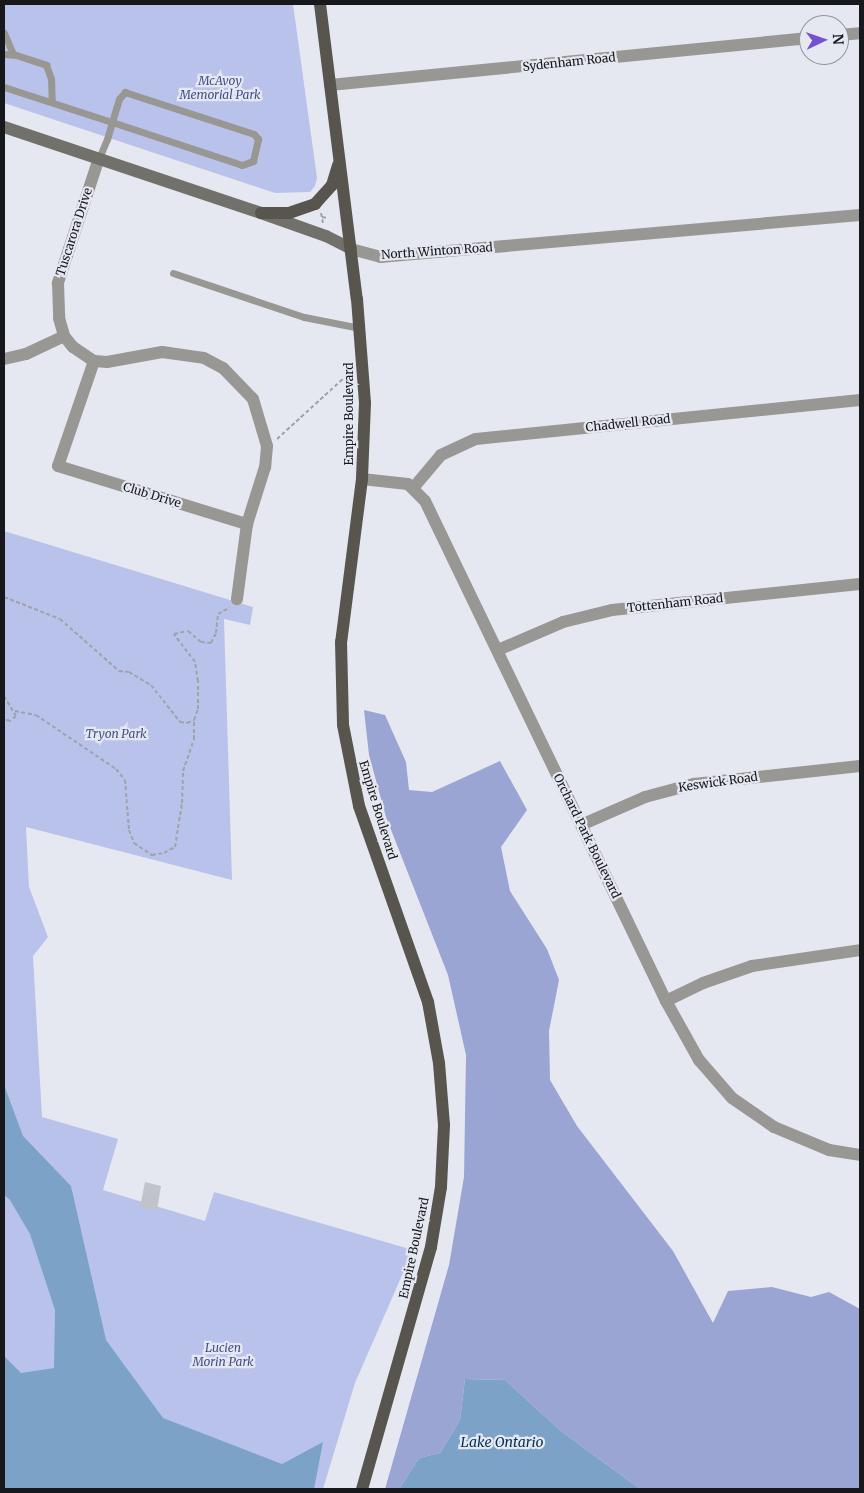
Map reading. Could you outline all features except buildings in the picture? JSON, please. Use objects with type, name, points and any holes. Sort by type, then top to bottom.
[{"type":"main road","name":"Empire Boulevard","points":[[320,4],[360,328],[365,403],[362,479],[341,642],[340,684],[345,746],[363,819],[428,1002],[439,1063],[444,1145],[439,1206],[426,1269],[362,1489]]},
{"type":"main road","name":"North Winton Road","points":[[4,127],[326,236],[351,249]]},
{"type":"main road","points":[[260,213],[295,212],[318,201],[332,185],[339,155]]},
{"type":"street","name":"Sydenham Road","points":[[330,86],[799,39]]},
{"type":"street","name":"Tuscarora Drive","points":[[64,336],[58,300],[60,274],[99,158]]},
{"type":"street","name":"North Winton Road","points":[[351,249],[380,257],[860,215]]},
{"type":"street","points":[[4,359],[26,354],[64,336],[73,347],[94,361],[107,362],[162,352],[204,358],[222,368],[253,399],[267,446],[265,467],[247,524],[237,599]]},
{"type":"street","name":"Club Drive","points":[[94,361],[58,466],[247,524]]},
{"type":"street","name":"Chadwell Road","points":[[414,487],[441,454],[460,444],[483,438],[860,400]]},
{"type":"street","points":[[362,479],[400,482],[414,487]]},
{"type":"street","name":"Orchard Park Boulevard","points":[[414,487],[425,501],[666,1001],[699,1060],[732,1098],[774,1127],[802,1140],[860,1155]]},
{"type":"street","name":"Tottenham Road","points":[[498,650],[563,622],[612,610],[860,584]]},
{"type":"street","name":"Keswick Road","points":[[582,825],[645,797],[694,784],[860,766]]},
{"type":"street","points":[[666,1001],[703,983],[752,966],[860,950]]},
{"type":"lane","points":[[4,33],[13,54]]},
{"type":"lane","points":[[4,54],[13,54],[46,65],[52,79],[52,102]]},
{"type":"lane","points":[[4,87],[52,102],[112,122],[242,166],[253,161],[258,146],[254,134],[133,92],[125,92],[119,99],[112,122],[99,158]]},
{"type":"lane","points":[[173,273],[304,317],[360,328]]},
{"type":"path","points":[[321,210],[323,225]]},
{"type":"path","points":[[322,217],[328,218]]},
{"type":"path","points":[[267,446],[345,378]]},
{"type":"path","points":[[4,597],[60,618],[118,671],[129,672],[151,685],[180,722],[187,724],[194,720]]},
{"type":"path","points":[[15,711],[36,715],[116,769],[125,780],[129,830],[134,843],[152,855],[164,853],[174,846],[182,803],[182,771],[194,739],[194,720],[200,695],[195,662],[174,634],[188,631],[201,642],[211,643],[216,633],[218,614],[230,607],[237,599]]},
{"type":"path","points":[[4,696],[15,711],[14,720],[4,719]]},
{"type":"green space","name":"McAvoy Memorial Park","points":[[4,4],[293,4],[317,178],[315,186],[310,192],[275,193],[4,103]]},
{"type":"green space","name":"Lucien Morin Park","points":[[4,531],[253,607],[250,625],[224,619],[232,880],[26,827],[29,887],[48,937],[33,956],[42,1117],[118,1139],[103,1190],[205,1221],[214,1192],[413,1250],[355,1383],[323,1489],[195,1489],[4,1438]]},
{"type":"shaded area","points":[[364,710],[385,715],[406,762],[409,790],[432,792],[500,761],[527,810],[501,847],[510,891],[547,949],[559,980],[549,1031],[550,1080],[577,1126],[673,1251],[713,1323],[728,1291],[772,1287],[811,1297],[829,1292],[860,1309],[860,1489],[640,1489],[561,1431],[505,1380],[465,1379],[460,1420],[440,1453],[419,1458],[399,1489],[385,1489],[449,1265],[464,1177],[466,1055],[448,975],[386,817],[369,755]]},
{"type":"water","points":[[4,1085],[23,1136],[71,1186],[106,1340],[163,1418],[282,1464],[323,1442],[314,1489],[4,1489],[4,1356],[21,1373],[54,1368],[55,1310],[30,1234],[10,1200],[4,1195]]},
{"type":"water","name":"Lake Ontario","points":[[465,1379],[505,1380],[561,1431],[640,1489],[399,1489],[419,1458],[440,1453],[460,1420]]},
{"type":"park label","name":"Tryon Park","points":[[116,734]]}]
